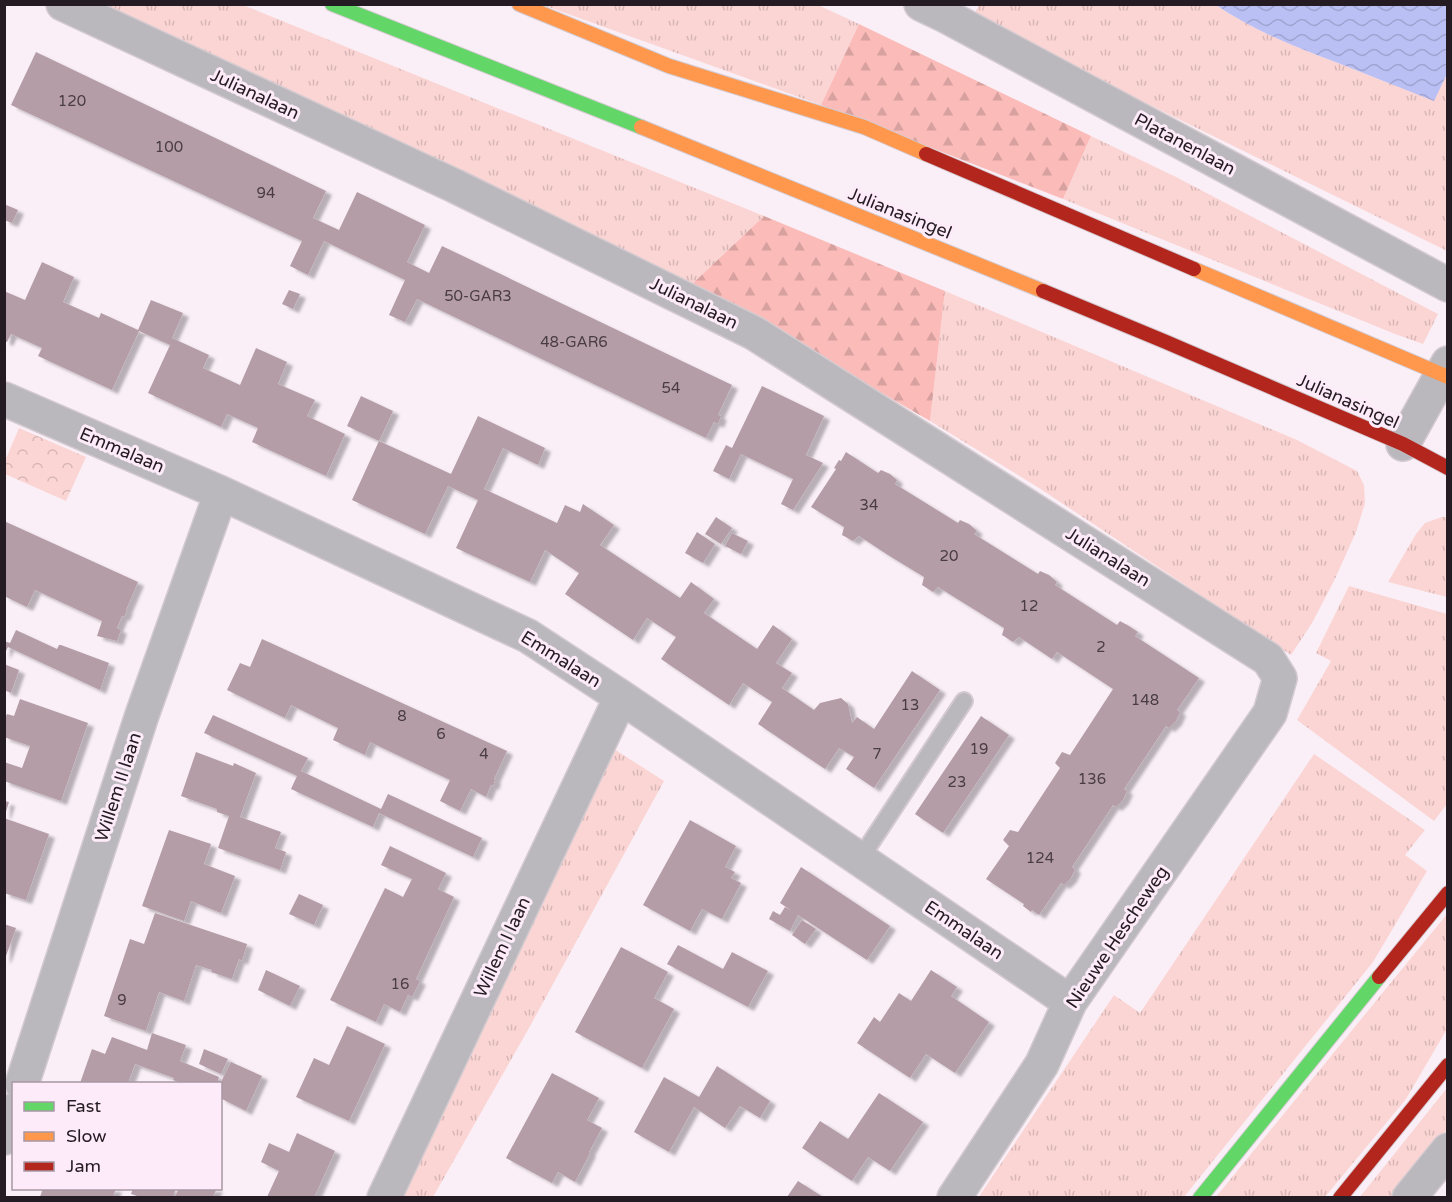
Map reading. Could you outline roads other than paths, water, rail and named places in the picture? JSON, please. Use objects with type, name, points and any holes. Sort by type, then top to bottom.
[{"type":"main road","name":"Julianasingel","points":[[332,4],[715,156],[1166,342],[1403,444],[1448,468]]},
{"type":"main road","points":[[519,4],[669,66],[864,127],[1052,209],[1446,372]]},
{"type":"main road","points":[[1200,1197],[1448,892]]},
{"type":"main road","points":[[1340,1197],[1448,1065]]},
{"type":"street","name":"Julianalaan","points":[[63,4],[455,186],[754,333],[1268,659],[1280,678]]},
{"type":"street","name":"Platanenlaan","points":[[938,8],[1448,285]]},
{"type":"street","points":[[1403,444],[1446,372]]},
{"type":"street","name":"Emmalaan","points":[[4,399],[221,493],[528,636],[621,696],[1070,1002]]},
{"type":"street","name":"Willem II laan","points":[[22,1082],[142,715],[221,493]]},
{"type":"street","name":"Nieuwe Hescheweg","points":[[954,1197],[1042,1064],[1070,1002],[1270,713],[1280,678]]},
{"type":"street","name":"Willem I laan","points":[[384,1197],[621,696]]},
{"type":"street","points":[[4,1138],[12,1116]]},
{"type":"street","points":[[1409,1197],[1448,1150]]},
{"type":"lane","points":[[860,859],[964,701]]},
{"type":"water","points":[[1216,5],[1447,5],[1447,74],[1434,101],[1276,38]]}]
